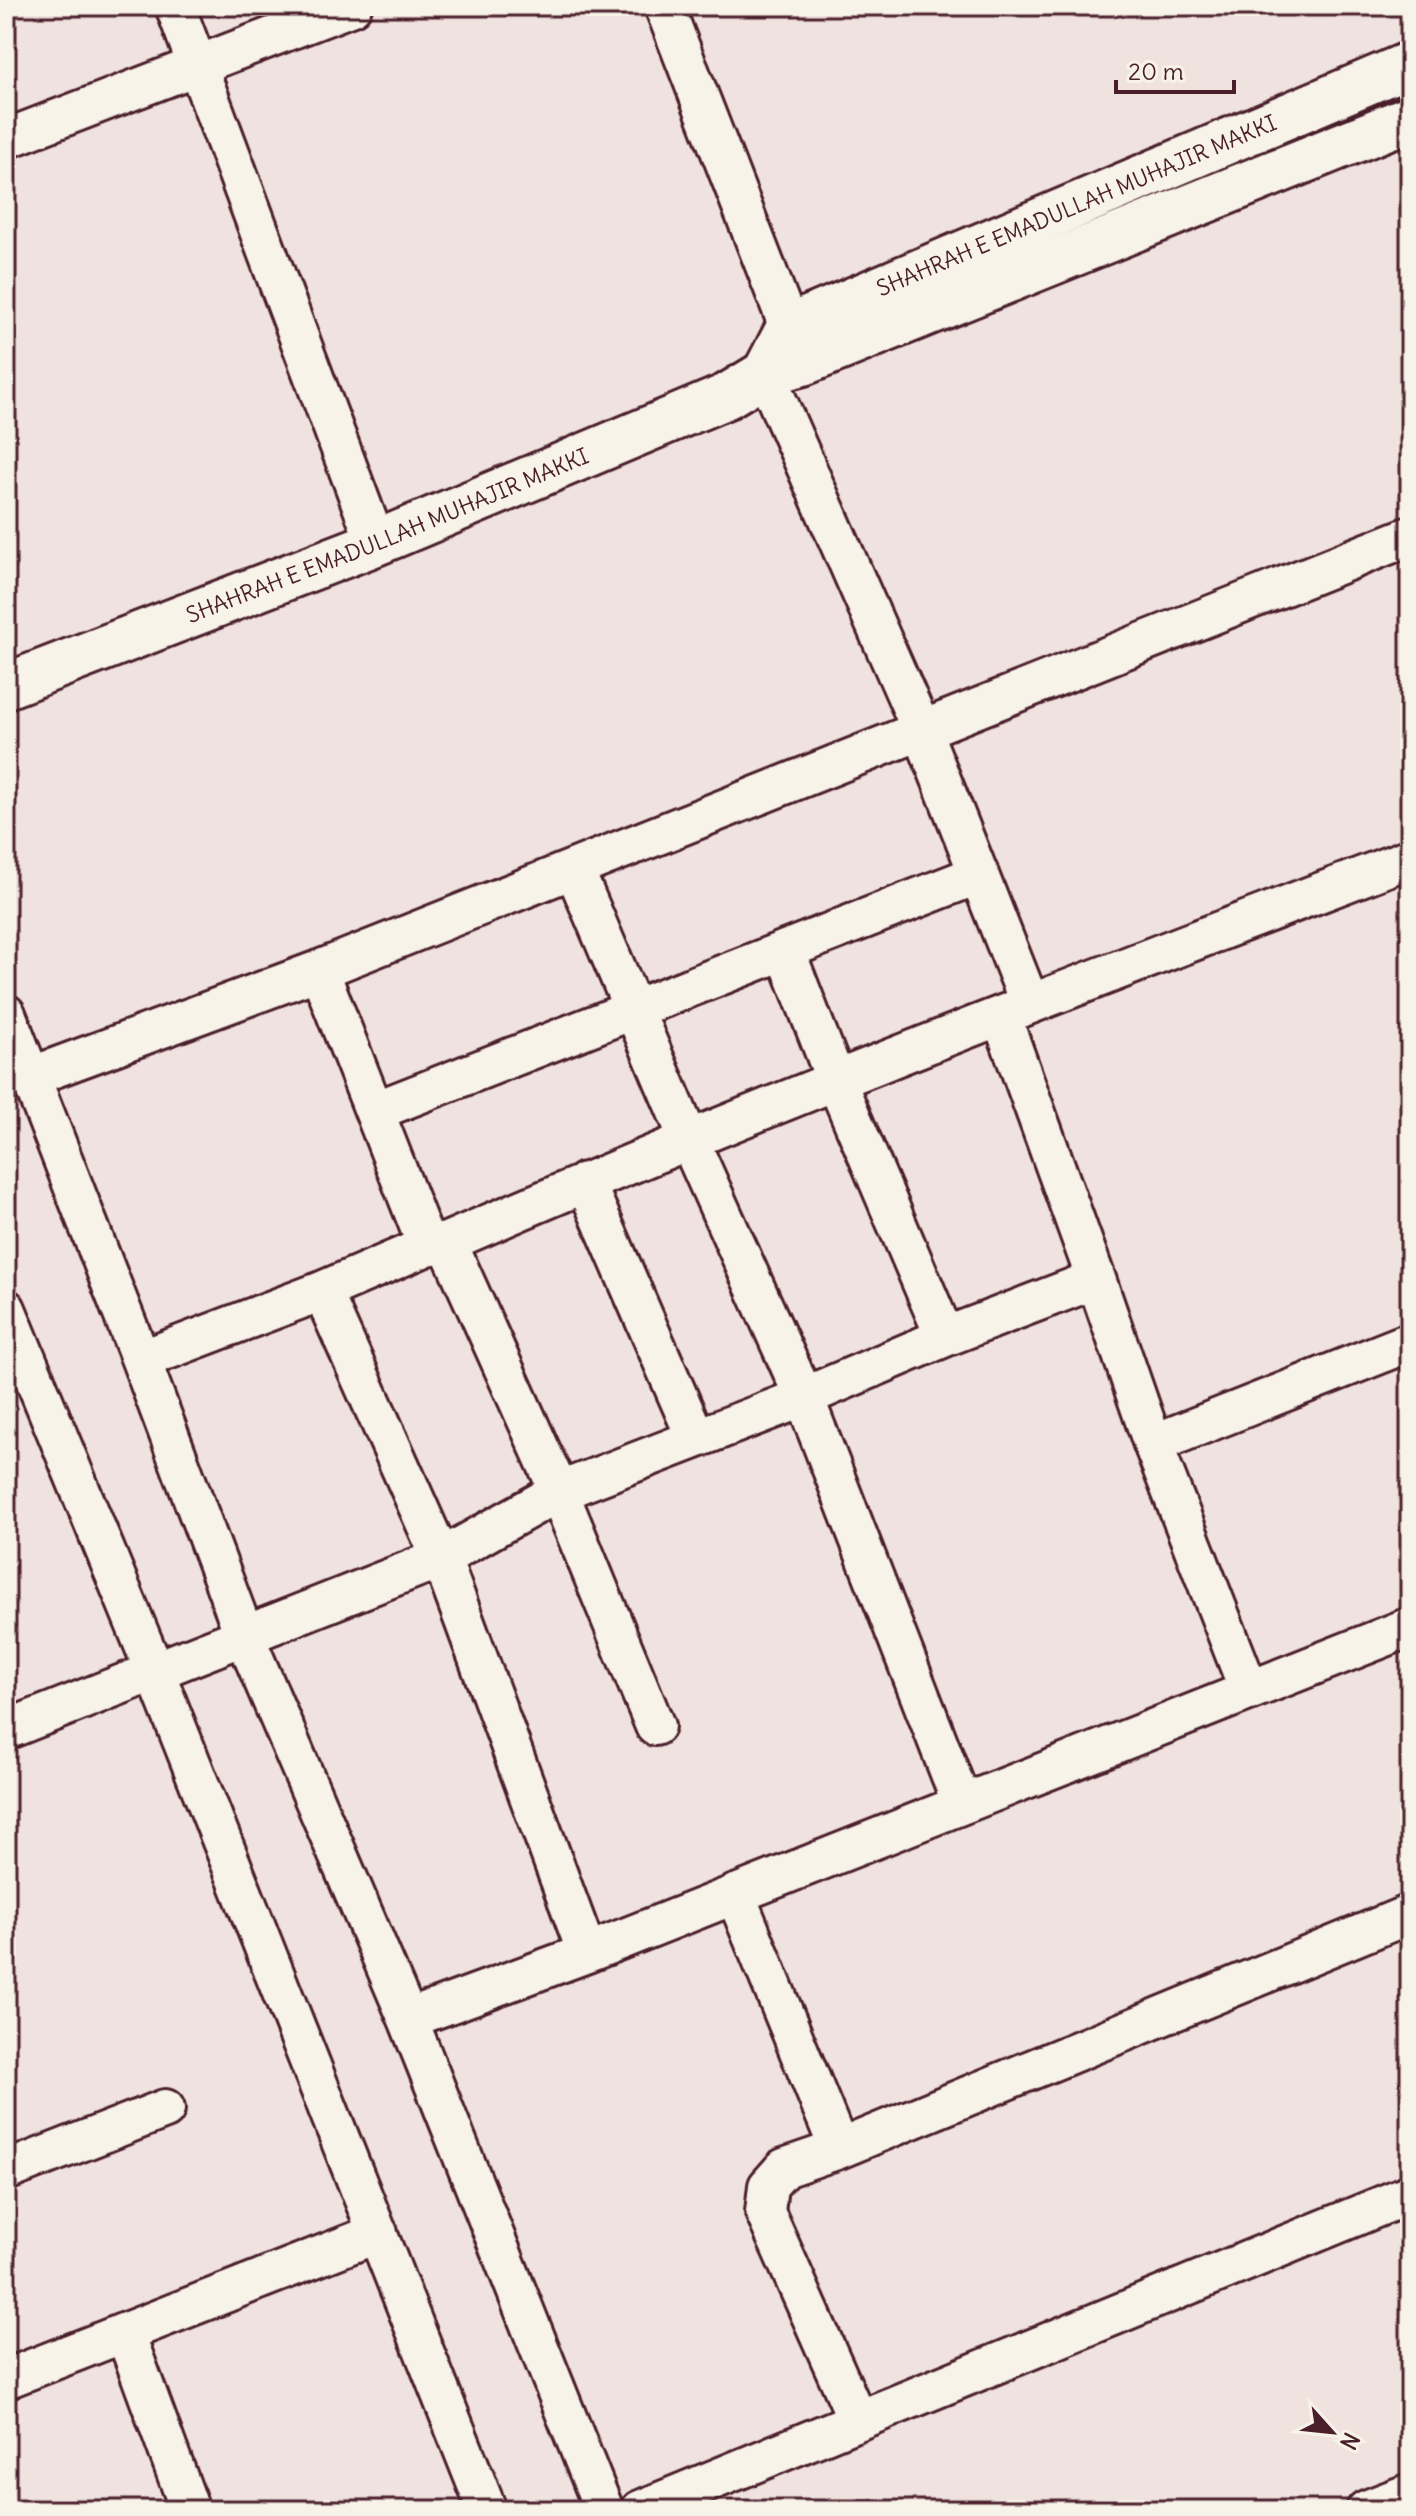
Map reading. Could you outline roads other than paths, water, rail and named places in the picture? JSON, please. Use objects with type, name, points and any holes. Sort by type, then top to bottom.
[{"type":"street","points":[[175,6],[376,543]]},
{"type":"street","points":[[6,139],[352,6]]},
{"type":"street","points":[[664,6],[922,731],[979,874],[1096,1279],[1153,1444],[1249,1690]]},
{"type":"street","name":"SHAHRAH E EMADULLAH MUHAJIR MAKKI","points":[[6,686],[376,543],[727,396],[786,355],[1410,64]]},
{"type":"street","name":"SHAHRAH E EMADULLAH MUHAJIR MAKKI","points":[[786,355],[1410,118]]},
{"type":"street","points":[[30,1077],[319,970],[1410,536]]},
{"type":"street","points":[[141,1360],[322,1291],[836,1081],[1410,858]]},
{"type":"street","points":[[574,869],[689,1140],[804,1397],[962,1804]]},
{"type":"street","points":[[375,1111],[979,874]]},
{"type":"street","points":[[785,950],[836,1081],[945,1337]]},
{"type":"street","points":[[319,970],[375,1111],[558,1492],[655,1726]]},
{"type":"street","points":[[6,1014],[245,1637],[408,2019],[604,2510]]},
{"type":"street","points":[[585,1182],[696,1438]]},
{"type":"street","points":[[6,1730],[441,1558],[558,1492],[1096,1279]]},
{"type":"street","points":[[322,1291],[441,1558],[587,1953]]},
{"type":"street","points":[[6,1309],[155,1672],[487,2510]]},
{"type":"street","points":[[1153,1444],[1410,1342]]},
{"type":"street","points":[[408,2019],[587,1953],[1410,1627]]},
{"type":"street","points":[[735,1894],[839,2149]]},
{"type":"street","points":[[858,2421],[765,2212],[768,2186],[784,2168],[839,2149],[1410,1914]]},
{"type":"street","points":[[6,2171],[165,2109]]},
{"type":"street","points":[[640,2510],[1410,2194]]},
{"type":"street","points":[[10,2366],[125,2333],[378,2233]]},
{"type":"street","points":[[125,2333],[190,2510]]},
{"type":"street","points":[[1366,2510],[1410,2493]]}]
